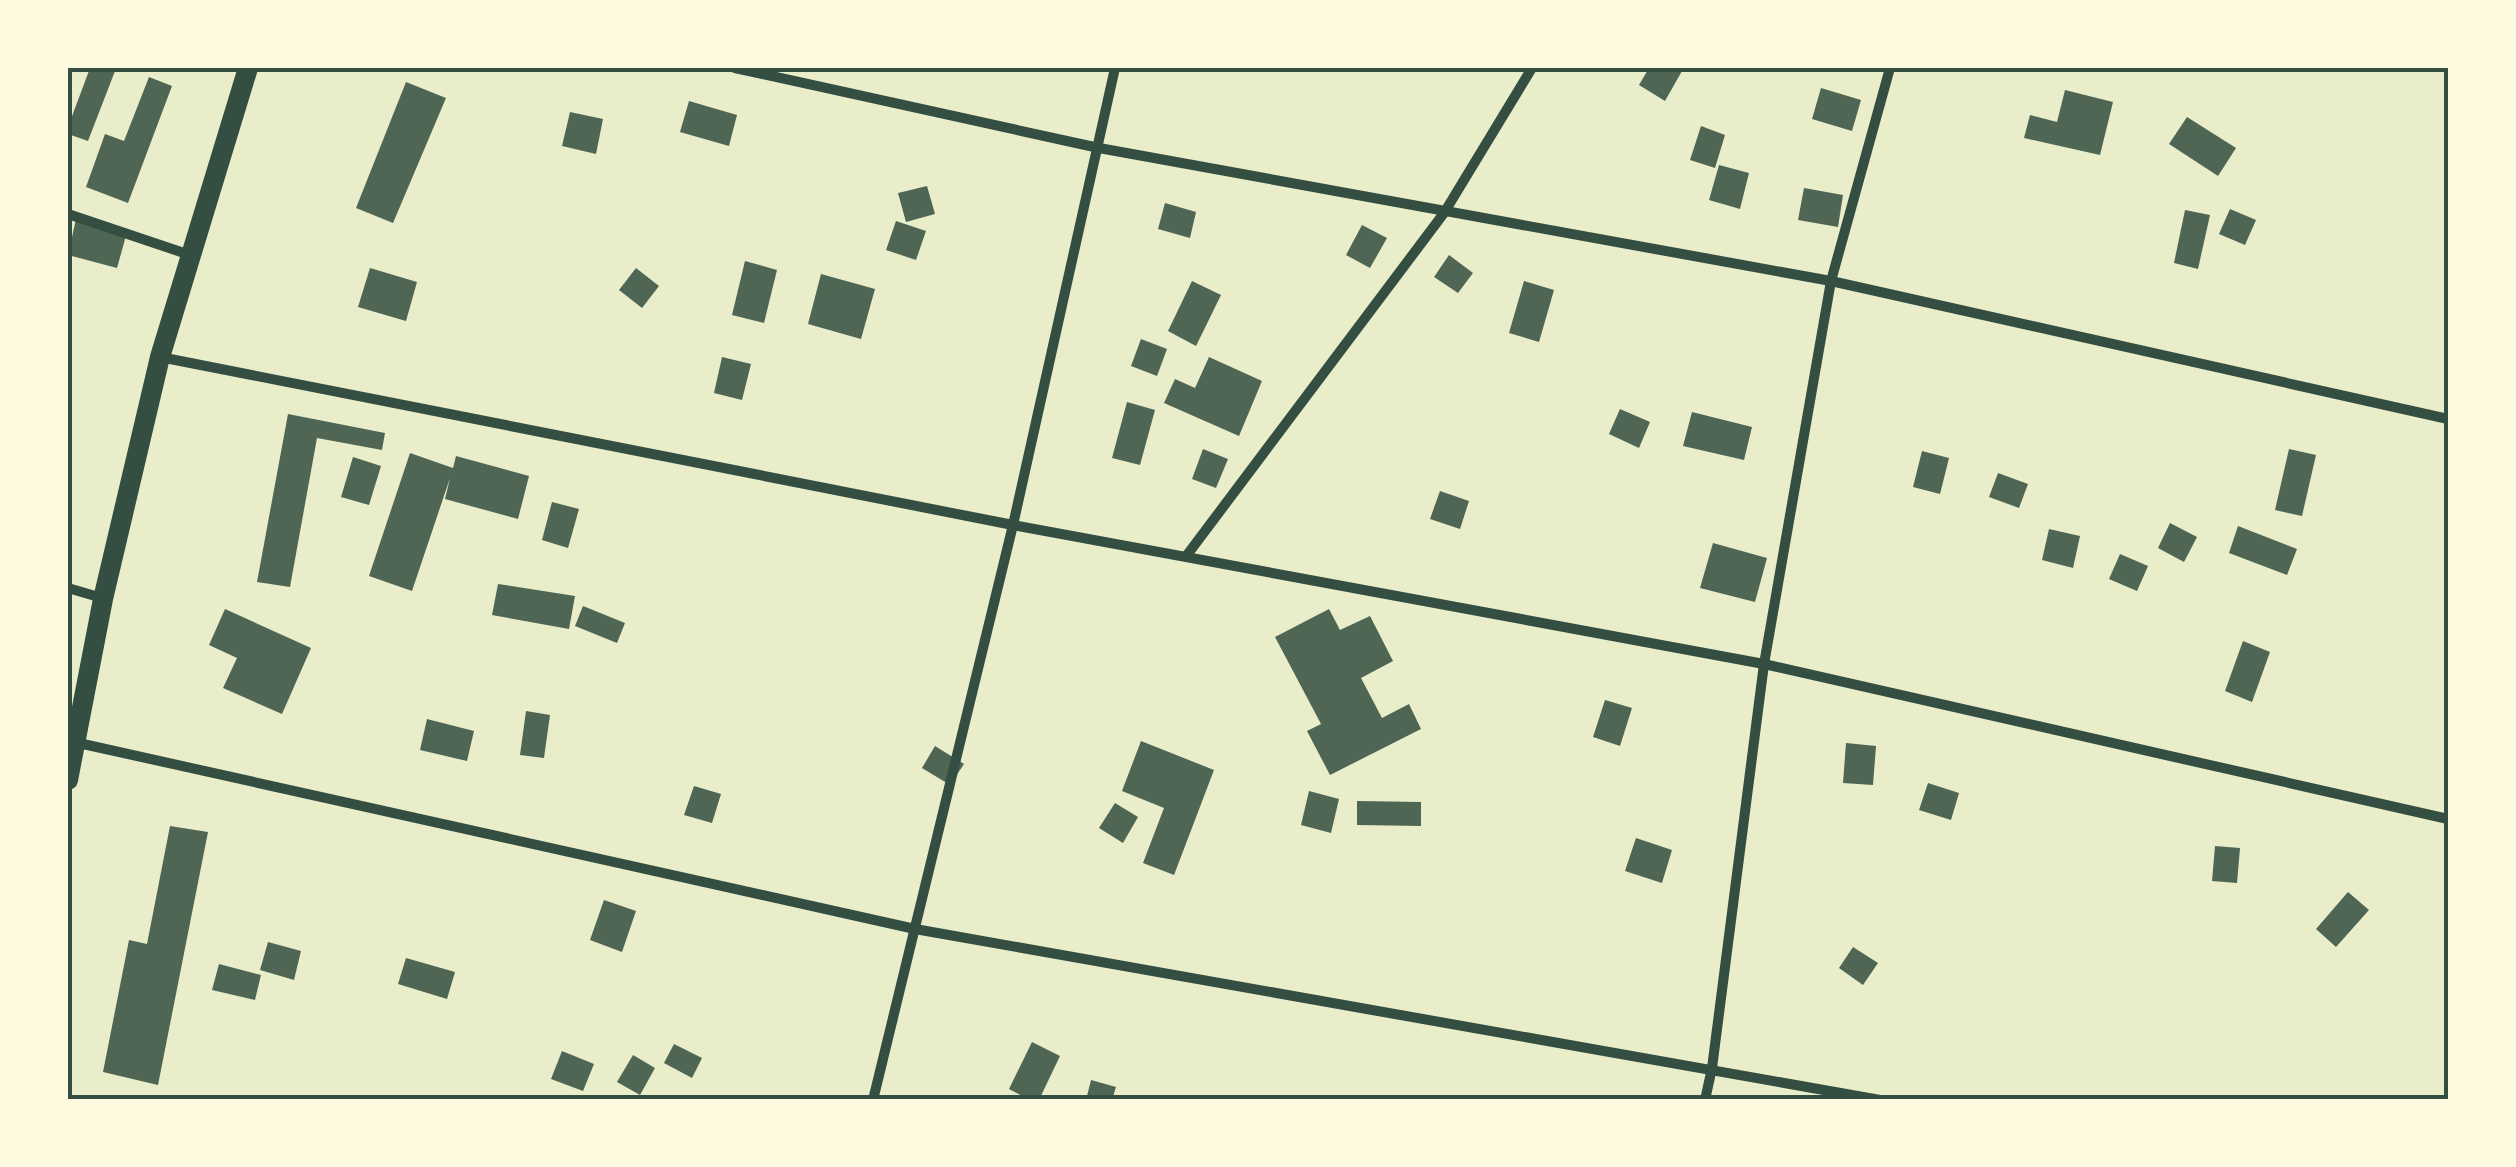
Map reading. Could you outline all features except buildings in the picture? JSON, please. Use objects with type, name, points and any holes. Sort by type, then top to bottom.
[{"type":"main road","points":[[68,780],[103,598],[160,358],[248,68]]},
{"type":"street","points":[[735,68],[1099,148],[1831,280],[2448,419]]},
{"type":"street","points":[[874,1100],[1013,524],[1116,68]]},
{"type":"street","points":[[1187,555],[1444,213],[1532,68]]},
{"type":"street","points":[[1705,1100],[1764,664],[1831,280],[1890,68]]},
{"type":"street","points":[[68,214],[190,255]]},
{"type":"street","points":[[160,358],[1013,524],[1764,664],[2448,819]]},
{"type":"street","points":[[68,588],[103,598]]},
{"type":"street","points":[[74,742],[915,930],[1880,1100]]}]
